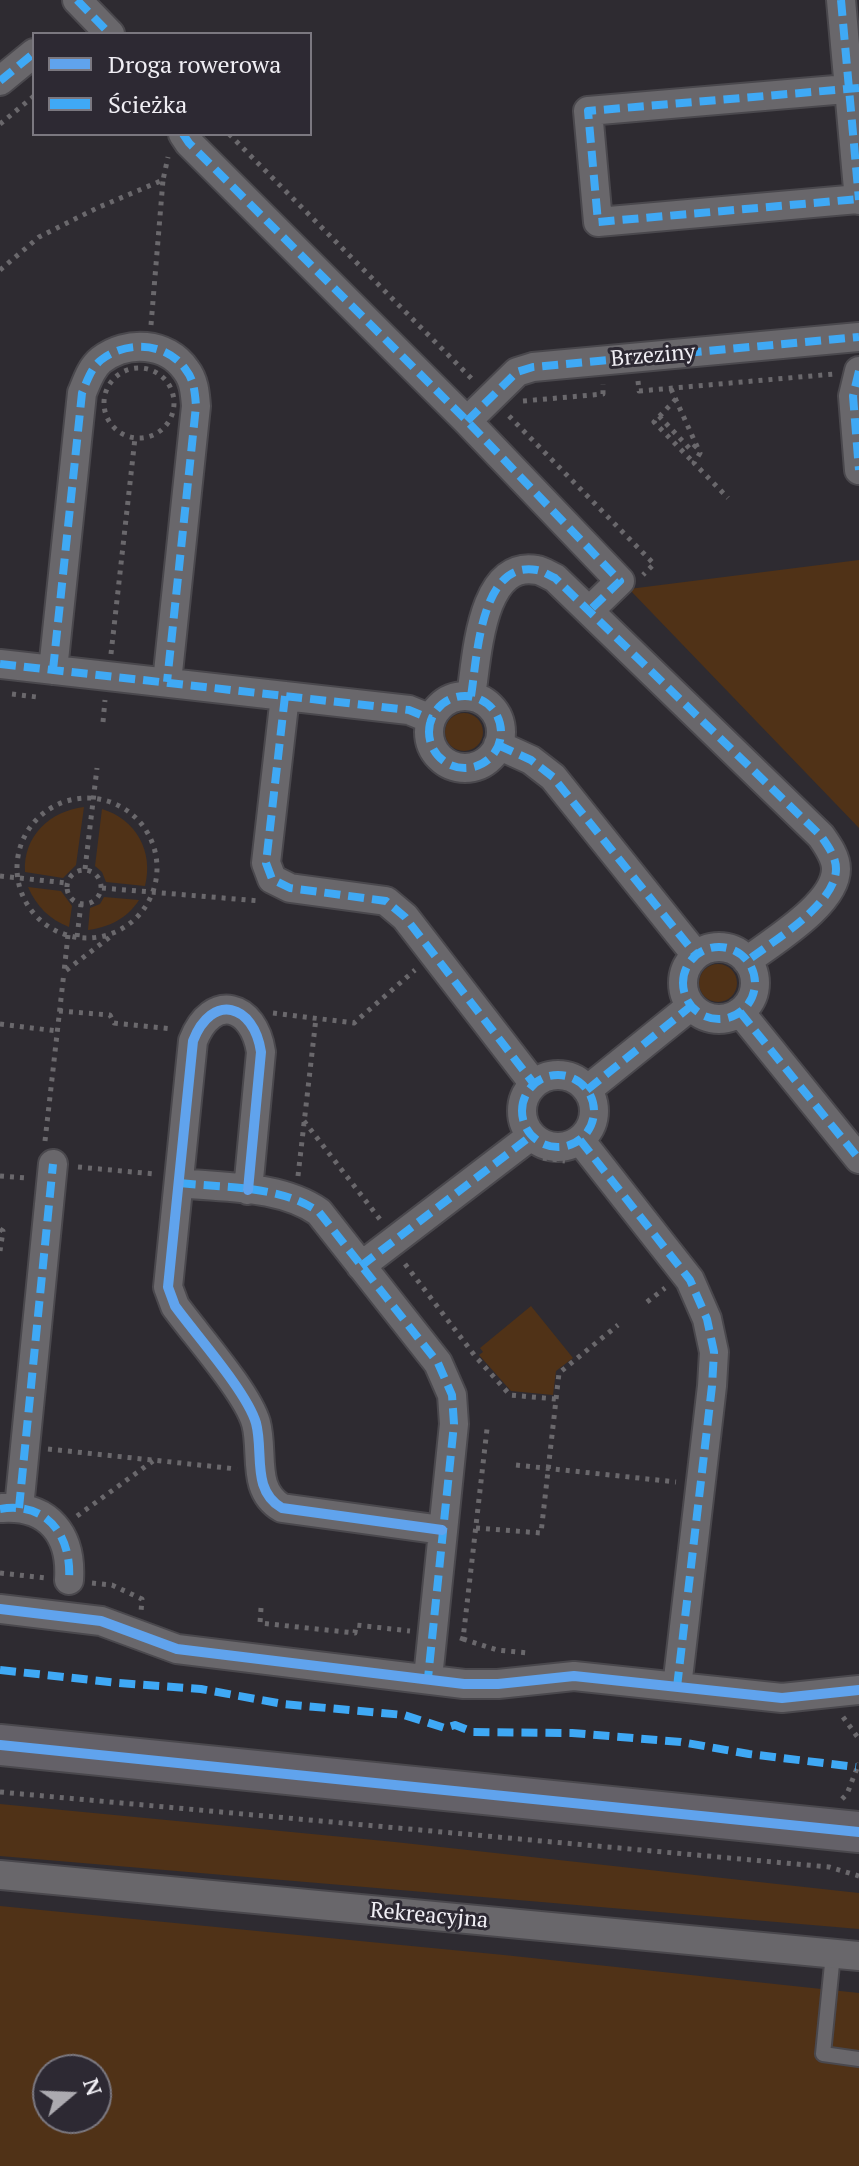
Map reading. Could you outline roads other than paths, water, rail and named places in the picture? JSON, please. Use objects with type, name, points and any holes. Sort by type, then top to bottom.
[{"type":"street","points":[[77,0],[108,32]]},
{"type":"street","points":[[841,0],[854,88],[859,199],[598,222],[588,111],[854,88]]},
{"type":"street","points":[[0,81],[32,55]]},
{"type":"street","points":[[186,139],[467,421],[620,581],[589,611]]},
{"type":"street","name":"Brzeziny","points":[[467,421],[497,404],[517,372],[533,367],[859,337]]},
{"type":"street","points":[[53,670],[82,393],[100,360],[124,348],[140,345],[173,357],[186,369],[195,387],[196,406],[167,682]]},
{"type":"street","points":[[859,372],[853,396],[859,470]]},
{"type":"street","points":[[471,696],[483,619],[495,587],[517,572],[536,570],[555,578],[821,836],[832,852],[836,869],[827,896],[747,961]]},
{"type":"street","points":[[0,664],[409,710],[431,719]]},
{"type":"street","points":[[285,696],[266,863],[272,879],[290,888],[386,901],[405,917],[534,1084]]},
{"type":"street","points":[[461,696],[471,696],[483,700],[493,709],[501,733],[498,745],[493,755],[474,767],[452,765],[435,751],[430,741],[431,719],[443,703],[461,696]]},
{"type":"street","points":[[498,745],[531,760],[553,777],[696,955]]},
{"type":"street","points":[[717,947],[728,948],[747,961],[755,982],[748,1004],[740,1012],[731,1017],[709,1018],[691,1006],[685,997],[684,974],[696,955],[717,947]]},
{"type":"street","points":[[587,1090],[691,1006]]},
{"type":"street","points":[[248,1190],[261,1052],[259,1036],[243,1014],[221,1010],[208,1016],[199,1026],[193,1041],[168,1287],[175,1306],[249,1405],[260,1441],[265,1492],[272,1502],[282,1508],[442,1530]]},
{"type":"street","points":[[740,1012],[858,1155]]},
{"type":"street","points":[[532,1146],[522,1115],[526,1093],[544,1078],[568,1076],[587,1090],[594,1111],[592,1122],[575,1151]]},
{"type":"street","points":[[361,1266],[532,1146],[549,1146],[575,1151],[690,1280],[707,1319],[714,1352],[677,1687]]},
{"type":"street","points":[[48,1156],[26,1443],[10,1508],[41,1515],[58,1530],[67,1545],[69,1580]]},
{"type":"street","points":[[180,1180],[301,1199],[319,1212],[438,1363],[452,1395],[454,1424],[428,1678]]},
{"type":"street","points":[[0,1609],[101,1621],[177,1649],[464,1684],[498,1684],[574,1676],[782,1698],[859,1690]]},
{"type":"street","points":[[0,1745],[859,1832]]},
{"type":"street","name":"Rekreacyjna","points":[[0,1875],[846,1955]]},
{"type":"lane","points":[[846,1955],[823,2054],[859,2059]]}]
